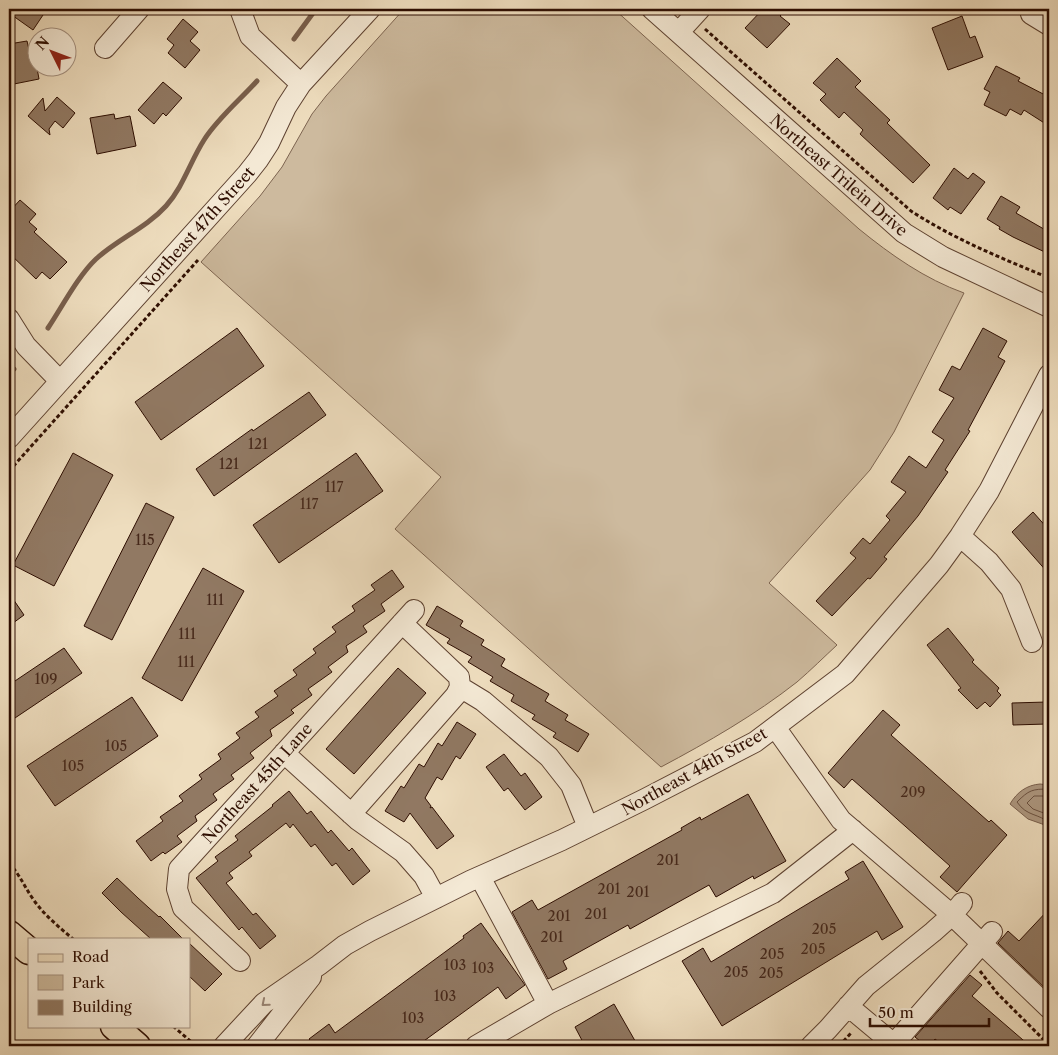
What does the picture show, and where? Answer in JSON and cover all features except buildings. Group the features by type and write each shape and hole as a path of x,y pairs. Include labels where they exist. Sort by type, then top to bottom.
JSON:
{"main road":[{"path":"9,934 28,951"},
{"path":"116,1028 137,1046"}],"street":[{"path":"105,48 139,9"},
{"path":"240,9 250,36 301,84"},
{"name":"Northeast 47th Street","path":"9,438 258,160 286,106 301,84 370,9"},
{"name":"Northeast Trilein Drive","path":"652,9 690,19 904,233 943,257 1049,307"},
{"path":"1031,14 1049,25"},
{"path":"9,319 26,346 60,381"},
{"name":"Northeast 44th Street","path":"224,1046 264,1003 344,946 436,898 645,799 755,742 845,674 939,565 960,536 989,491 1049,375"},
{"path":"960,536 989,562 1011,589 1032,642"},
{"name":"Northeast 45th Lane","path":"240,961 183,908 177,889 179,869 408,617 459,677 460,687"},
{"path":"351,814 456,695 460,687 483,701 549,757 570,785 588,827"},
{"path":"775,727 842,820 957,909 981,944 1049,1008"},
{"path":"284,753 351,814 403,852 424,876 436,898"},
{"path":"476,1046 548,1004 772,893 853,830"},
{"path":"480,877 548,1004"},
{"path":"811,1046 866,986 957,909"},
{"path":"848,1006 894,1046 981,944"},
{"name":"Northeast 44th Street","path":"256,1046 275,1025 319,965"}],"path":[{"path":"690,19 911,211 937,228 961,240 1049,278"},
{"path":"9,471 198,260"},
{"path":"9,863 19,874 33,899 47,916 72,938"},
{"path":"981,944 996,993 1049,1045"},
{"path":"175,1028 196,1046"},
{"path":"839,1046 853,1031"}],"green space":[{"path":"404,9 614,9 859,229 909,266 936,281 964,293 894,432 870,470 769,583 837,645 797,682 765,706 714,738 661,767 395,529 441,477 201,262 260,196 282,167 312,114 326,96"}],"water":[{"path":"1040,784 1049,785 1049,835 1045,825 1028,819 1010,804 1023,790"}],"waterway":[{"path":"294,39 316,9"},
{"path":"48,328 89,266 113,245 150,221 172,199 199,148 210,132 257,81"},
{"path":"9,374 14,369"}]}
